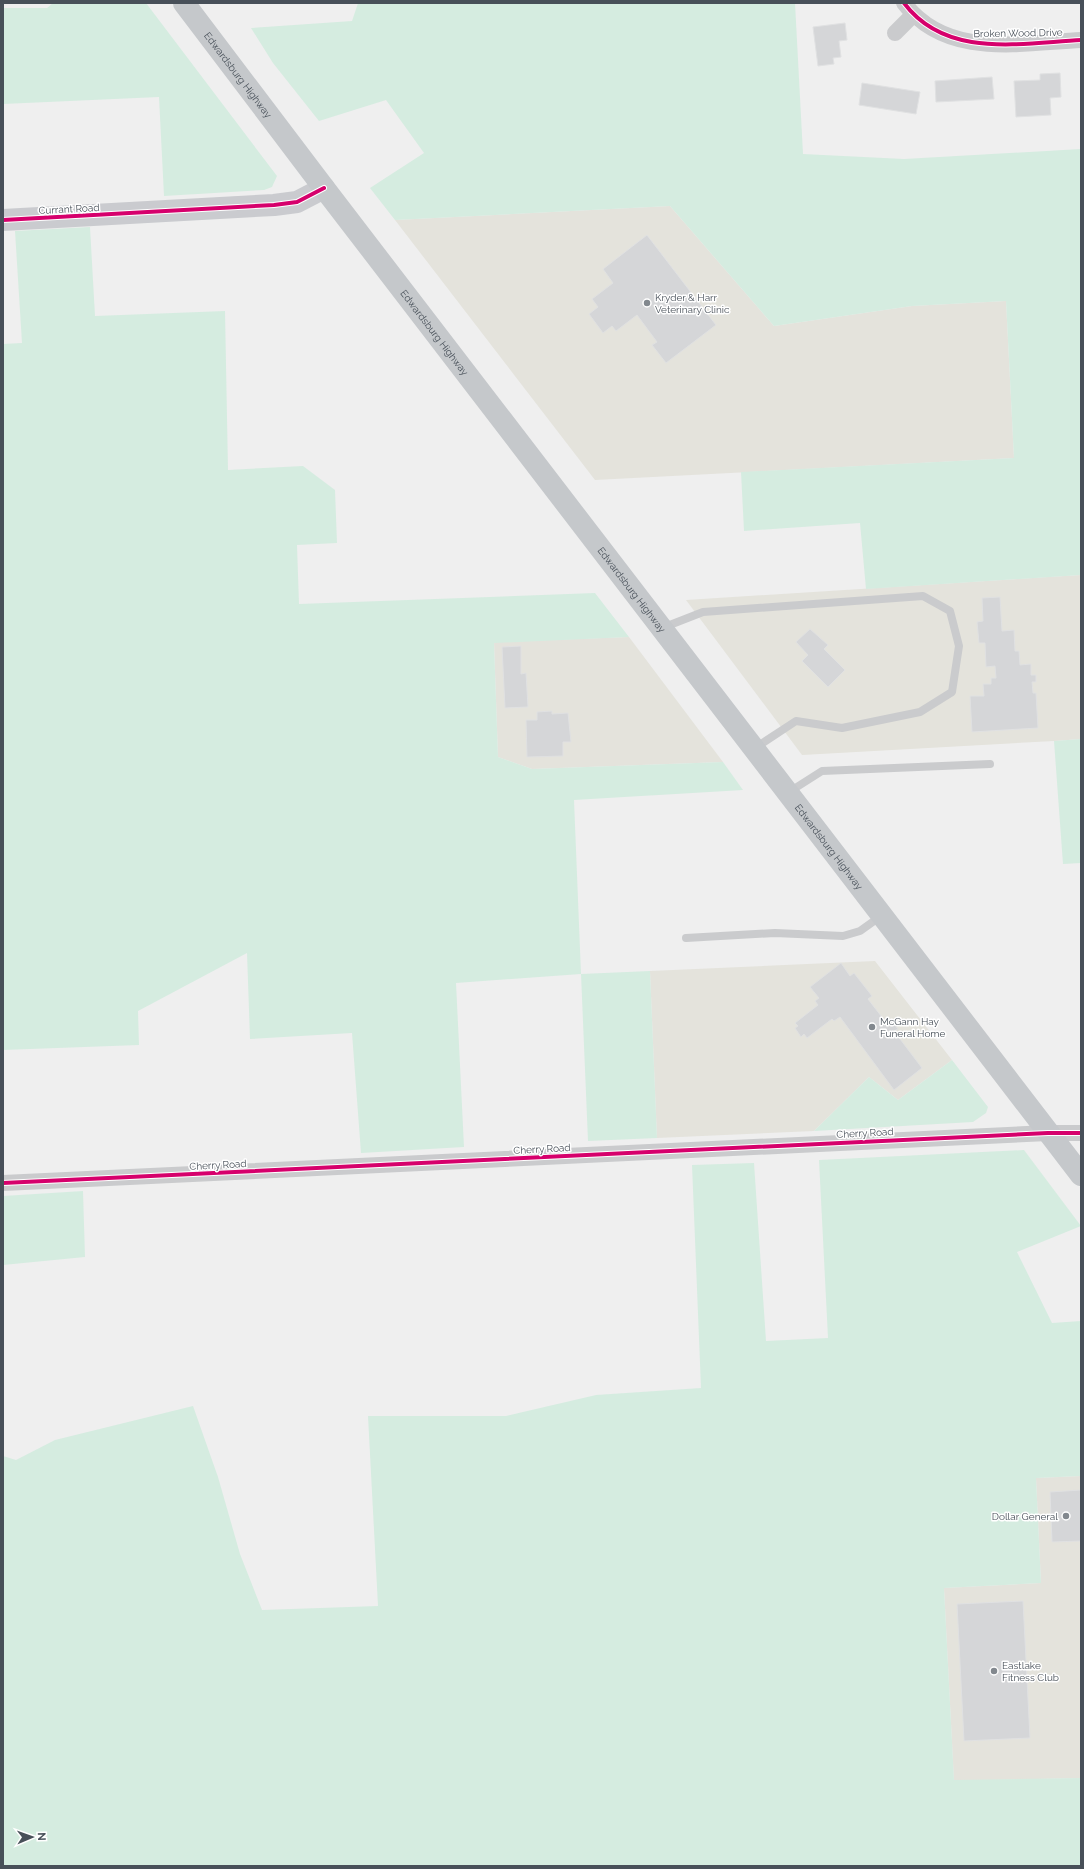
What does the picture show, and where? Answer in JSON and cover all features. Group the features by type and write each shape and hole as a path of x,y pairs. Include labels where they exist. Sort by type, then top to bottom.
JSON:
{"main road":[{"name":"Edwardsburg Highway","path":"184,3 324,188 1081,1175"}],"street":[{"name":"Broken Wood Drive","path":"895,33 909,9 928,27 942,34 964,41 986,44 1081,40"},
{"name":"Currant Road","path":"3,220 274,205 297,202 324,188"},
{"name":"Cherry Road","path":"3,1183 1048,1133 1081,1133"}],"lane":[{"path":"662,628 703,612 923,596 950,611 959,646 952,692 920,712 842,728 796,721 754,749"},
{"path":"788,793 822,771 990,764"},
{"path":"686,938 775,933 843,936 860,931 882,915"}],"shaded area":[{"path":"670,206 774,326 912,306 1006,301 1014,458 595,480 395,220"},
{"path":"1081,575 1081,739 1054,741 802,755 686,600"},
{"path":"629,637 723,762 532,769 498,757 494,642"},
{"path":"875,961 952,1060 898,1100 869,1077 814,1131 657,1138 650,971"},
{"path":"1081,1476 1081,1778 954,1781 944,1588 1041,1583 1036,1478"}],"green space":[{"path":"53,3 146,3 277,176 272,187 264,190 164,196 159,97 3,104 3,8 47,8"},
{"path":"358,3 795,3 803,154 904,159 1081,149 1081,575 866,589 860,523 744,531 741,472 1014,458 1006,301 912,306 774,326 670,206 395,220 370,188 424,153 386,100 319,121 273,63 251,28 352,21"},
{"path":"90,227 95,316 225,311 228,470 303,466 335,490 337,543 297,545 299,604 595,593 629,637 494,643 498,757 532,769 723,762 743,790 574,800 581,974 456,983 464,1147 361,1153 352,1033 250,1039 247,953 138,1011 139,1045 3,1050 3,344 22,343 15,231"},
{"path":"1081,739 1081,863 1063,864 1054,741"},
{"path":"650,971 657,1138 588,1141 581,974"},
{"path":"952,1060 988,1107 986,1113 973,1122 814,1131 869,1077 898,1100"},
{"path":"1024,1150 1081,1226 1017,1252 1052,1323 1081,1321 1081,1476 1036,1478 1041,1583 944,1588 954,1780 1081,1778 1081,1866 3,1866 3,1456 16,1460 55,1440 193,1406 218,1477 240,1554 262,1610 378,1606 368,1416 506,1416 596,1395 701,1388 692,1165 754,1163 766,1341 828,1338 819,1160"},
{"path":"83,1191 85,1257 3,1265 3,1196"}],"building":[{"path":"845,23 847,40 839,41 841,57 833,58 834,64 818,66 813,27"},
{"path":"1060,73 1061,97 1050,98 1051,115 1016,117 1014,81 1040,80 1040,74"},
{"path":"992,77 994,99 936,102 935,81"},
{"path":"862,83 920,92 916,114 859,105"},
{"name":"Kryder & Harr Veterinary Clinic","path":"647,235 716,325 666,363 652,345 657,342 637,315 616,331 612,326 603,333 589,314 598,307 592,299 613,283 603,269"},
{"path":"1000,597 1002,631 1014,630 1015,651 1019,651 1020,665 1031,664 1031,675 1036,675 1036,682 1032,682 1033,693 1036,693 1038,728 972,732 970,696 984,696 983,684 991,684 991,678 996,678 995,666 986,667 985,643 979,643 977,622 983,621 982,598"},
{"path":"810,629 828,645 824,649 845,670 828,687 802,661 808,655 796,642"},
{"path":"521,646 521,674 526,673 528,707 505,708 502,647"},
{"path":"552,711 552,714 568,713 571,742 563,742 563,756 527,757 526,720 537,720 537,712"},
{"name":"McGann Hay Funeral Home","path":"841,963 850,976 854,973 872,996 868,999 885,1021 889,1018 898,1029 894,1031 922,1068 894,1090 840,1017 834,1021 832,1019 807,1038 804,1034 801,1037 795,1028 798,1026 795,1023 818,1005 815,1001 819,998 810,987"},
{"name":"Dollar General","path":"1081,1490 1081,1541 1052,1542 1050,1492"},
{"name":"Eastlake Fitness Club","path":"1023,1601 1030,1738 964,1741 957,1604"}],"cycle path":[{"path":"904,3 921,21 941,33 962,40 985,44 1081,40"},
{"path":"3,220 274,205 297,202 324,188"},
{"path":"3,1183 1048,1133 1081,1133"}],"place":[{"name":"Kryder & Harr Veterinary Clinic","path":"647,303"},
{"name":"McGann Hay Funeral Home","path":"872,1027"},
{"name":"Dollar General","path":"1066,1516"},
{"name":"Eastlake Fitness Club","path":"994,1671"}]}
